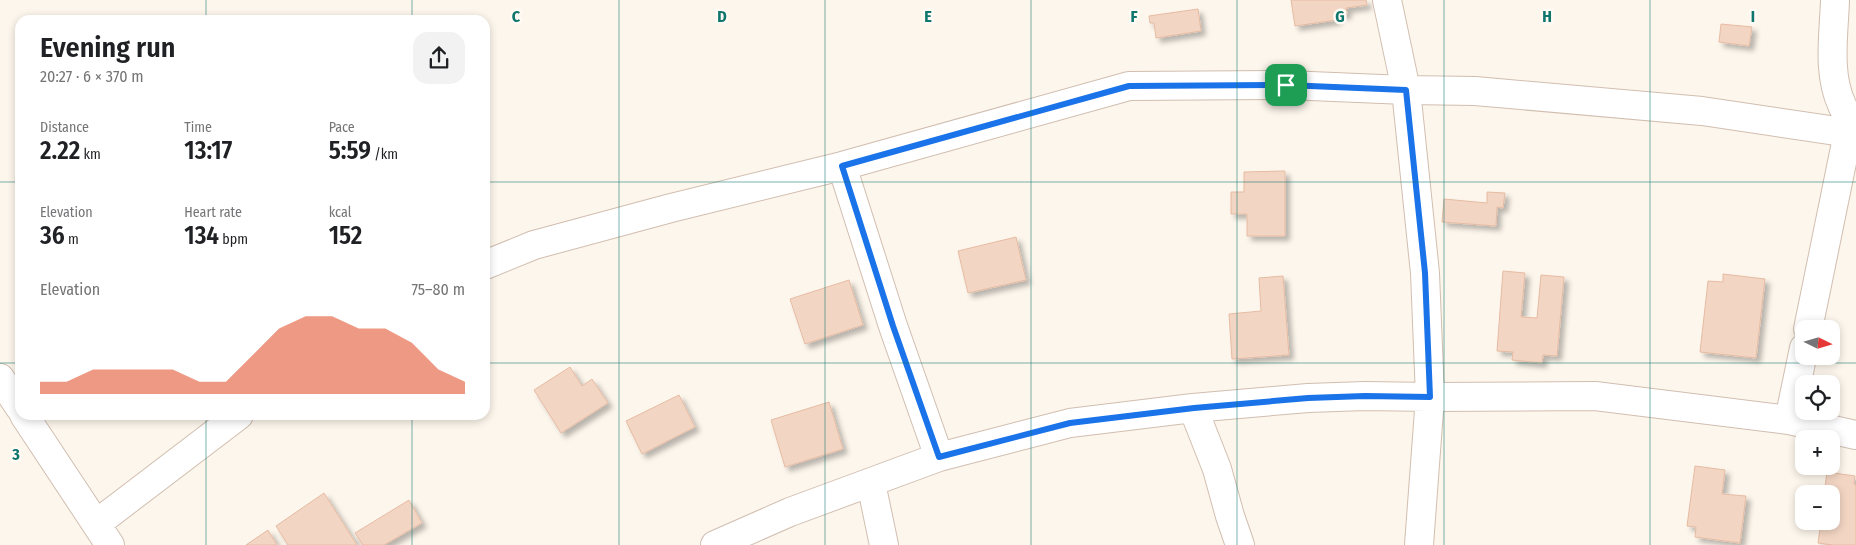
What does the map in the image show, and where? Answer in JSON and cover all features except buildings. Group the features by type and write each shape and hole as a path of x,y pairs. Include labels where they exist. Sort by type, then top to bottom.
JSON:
{"street":[{"path":"1387,0 1406,90 1425,273 1430,397 1419,545"},
{"path":"1810,320 1853,132 1836,88 1833,61 1835,0"},
{"path":"490,263 534,245 671,208 842,166 1129,86 1286,85 1475,91 1702,111 1853,132"},
{"path":"842,166 893,326 939,457"},
{"path":"1789,420 1800,365"},
{"path":"0,378 15,400"},
{"path":"715,545 790,512 939,457 1070,423 1194,408 1308,398 1365,396 1594,396 1789,420 1856,435"},
{"path":"1194,408 1217,469 1240,545"},
{"path":"27,420 103,534 233,420"},
{"path":"871,483 884,545"}],"route":[{"path":"1286,85 1406,90 1425,273 1430,397 1365,396 1308,398 1194,408 1070,423 939,457 893,326 842,166 1129,86 1286,85"}]}
